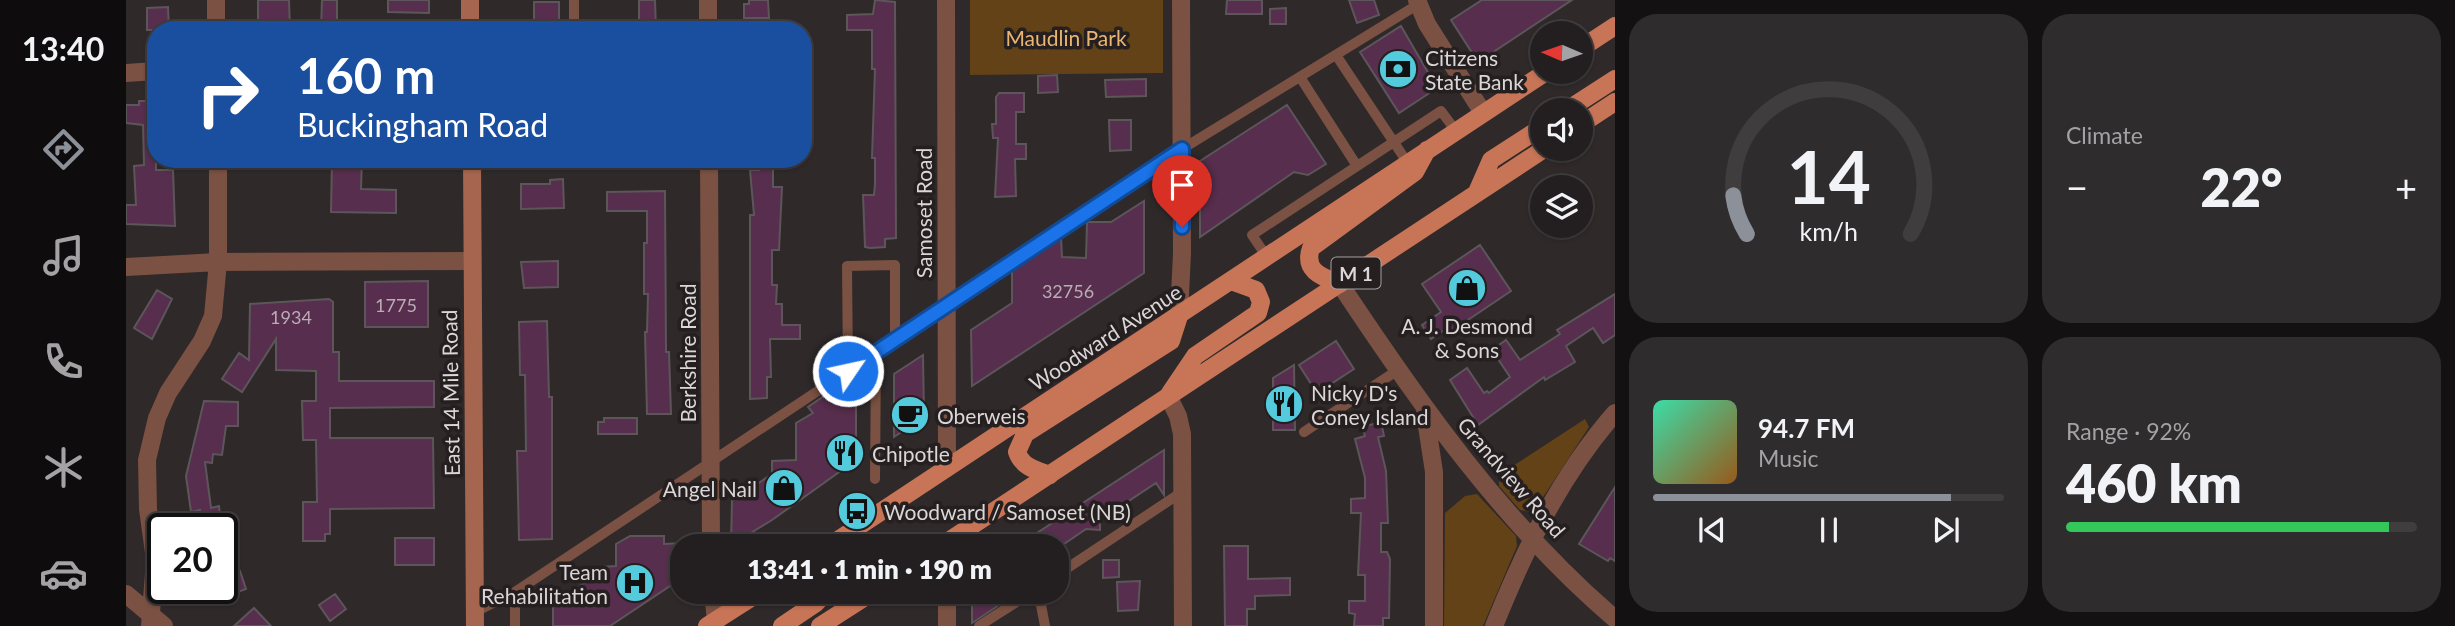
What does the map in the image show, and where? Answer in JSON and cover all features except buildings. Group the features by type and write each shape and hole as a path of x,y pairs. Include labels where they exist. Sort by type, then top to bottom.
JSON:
{"main road":[{"path":"470,0 470,21"},
{"path":"1593,40 1615,26"},
{"path":"1586,98 1615,79"},
{"name":"Woodward Avenue","path":"847,534 1530,82"},
{"path":"1593,116 1615,102"},
{"path":"1477,192 1491,160 1530,135"},
{"path":"1340,284 1316,274 1311,268 1311,248 1415,172 1427,150"},
{"name":"M 1","path":"959,534 1168,396 1200,378 1530,158"},
{"name":"East 14 Mile Road","path":"472,168 475,619"},
{"path":"1168,396 1195,356 1258,313 1261,302 1256,290 1231,281"},
{"path":"1050,475 1029,467 1019,459 1017,452 1025,434 1171,341 1179,316"},
{"path":"712,624 742,604"},
{"path":"782,626 815,604"},
{"path":"820,626 854,604"}],"street":[{"path":"216,0 216,21"},
{"path":"708,0 708,21"},
{"name":"Samoset Road","path":"946,0 947,468"},
{"path":"1179,316 1181,0"},
{"path":"1420,2 1427,24 1483,113"},
{"path":"126,73 147,72"},
{"path":"155,622 155,560 146,484 151,439 168,393 208,329 216,299 218,168"},
{"name":"Berkshire Road","path":"709,168 711,534"},
{"path":"126,267 218,262 472,261"},
{"name":"Grandview Road","path":"1340,284 1425,410 1532,538 1615,619"},
{"path":"1168,396 1178,416 1182,434 1183,626"},
{"path":"1425,410 1434,472 1434,626"},
{"path":"1494,626 1532,538 1574,464 1615,413"},
{"path":"126,594 155,622"},
{"path":"712,624 713,604"},
{"path":"947,604 947,626"}],"lane":[{"path":"574,0 574,21"},
{"path":"475,619 1182,149 1420,2"},
{"path":"1336,55 1407,162"},
{"path":"1300,77 1357,166"},
{"path":"1267,257 1252,235 1441,111 1456,131"},
{"path":"848,371 847,267 895,265 895,340"},
{"path":"875,479 876,353"},
{"path":"1304,432 1398,370"},
{"path":"1069,567 1183,491"},
{"path":"515,592 515,626"},
{"path":"979,626 1032,592 1041,605 1045,626"}],"green space":[{"name":"Maudlin Park","path":"970,0 1163,0 1163,73 970,75"},
{"path":"1585,419 1589,427 1536,508 1531,512 1520,510 1499,486 1499,475"},
{"path":"1477,494 1516,536 1517,546 1483,626 1444,626 1445,513 1465,496"}],"place":[{"name":"Citizens State Bank","path":"1398,69"},
{"name":"A. J. Desmond & Sons","path":"1467,288"},
{"name":"Nicky D's Coney Island","path":"1284,404"},
{"name":"Oberweis","path":"910,415"},
{"name":"Chipotle","path":"845,453"},
{"name":"Angel Nail","path":"784,488"},
{"name":"Woodward / Samoset (NB)","path":"857,511"},
{"name":"Team Rehabilitation","path":"635,583"}],"route":[{"path":"848,371 1182,149 1182,227"}]}
